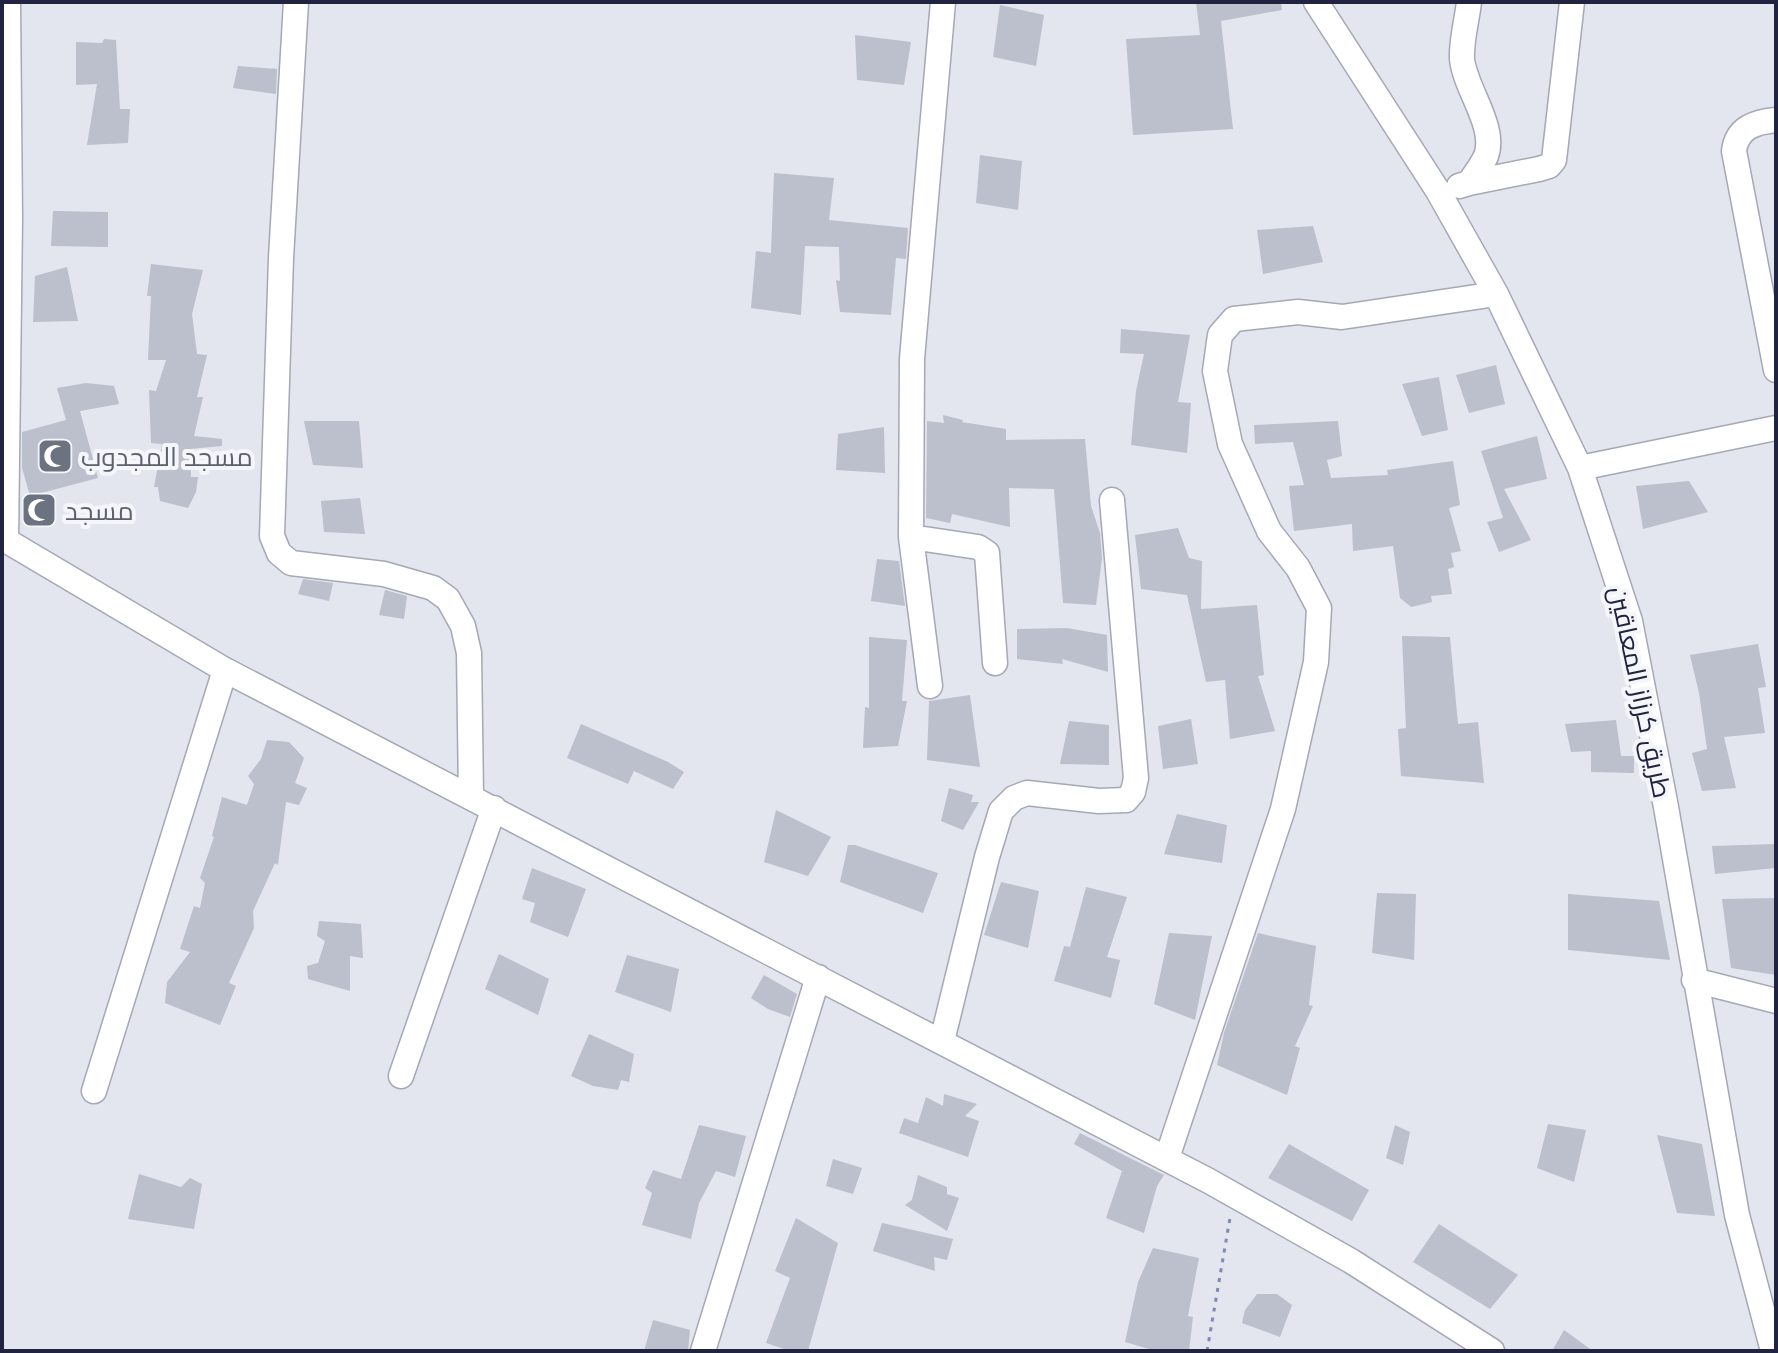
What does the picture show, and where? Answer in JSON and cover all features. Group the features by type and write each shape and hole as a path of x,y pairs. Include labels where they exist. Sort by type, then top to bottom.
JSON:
{"street":[{"path":"8,2 10,219 4,539 225,670 1167,1158 1351,1261 1470,1334 1492,1351"},
{"path":"296,2 281,258 272,536 279,553 291,563 384,574 433,588 448,599 463,626 469,653 471,796"},
{"path":"930,686 911,537 912,359 943,2"},
{"name":"طريق كرزاز المعاقين","path":"1316,2 1438,191 1496,294 1580,468 1630,621 1666,807 1737,1215 1773,1351"},
{"path":"1469,2 1462,57 1467,83 1489,140 1486,154 1469,183"},
{"path":"1438,191 1539,169 1554,160 1572,2"},
{"path":"1776,120 1747,127 1735,143 1734,151 1776,370"},
{"path":"1167,1158 1283,809 1316,662 1319,608 1298,568 1269,531 1230,444 1215,371 1220,335 1234,319 1298,312 1342,317 1496,294"},
{"path":"1580,468 1776,428"},
{"path":"942,1041 1001,811 1014,798 1027,793 1099,801 1126,800 1133,792 1136,778 1131,695 1112,500"},
{"path":"911,537 978,547 987,553 995,663"},
{"path":"94,1091 225,670"},
{"path":"401,1076 494,808"},
{"path":"703,1351 818,977"},
{"path":"1694,980 1776,1001"}],"path":[{"path":"1207,1351 1234,1195"}],"building":[{"path":"1196,2 1281,2 1282,10 1221,21 1233,129 1133,135 1126,39 1200,35"},
{"path":"1000,5 1044,15 1036,66 993,57"},
{"path":"855,35 911,42 904,85 857,80"},
{"path":"104,39 116,40 120,109 130,109 128,143 87,145 97,84 76,85 76,42 102,43"},
{"path":"238,66 277,69 276,94 233,88"},
{"path":"980,155 1022,161 1018,210 976,203"},
{"path":"774,173 834,178 829,220 908,228 906,259 896,258 891,315 840,312 836,280 840,281 839,247 805,246 801,315 751,308 756,251 771,253"},
{"path":"53,211 108,212 108,247 51,246"},
{"path":"1313,226 1323,262 1263,274 1257,230"},
{"path":"151,264 203,270 192,314 197,354 207,355 197,397 203,397 194,436 222,439 222,446 190,449 191,477 198,477 196,492 188,508 160,501 158,487 154,487 162,444 151,443 149,390 156,391 166,360 148,360 151,296 147,296"},
{"path":"67,267 78,321 33,322 35,276"},
{"path":"1121,329 1190,335 1178,402 1191,403 1187,453 1131,445 1136,391 1144,354 1120,353"},
{"path":"1496,365 1505,404 1469,413 1456,375"},
{"path":"1439,377 1448,430 1422,436 1402,384"},
{"name":"مسجد المجدوب","path":"86,383 114,386 119,404 80,411 98,478 30,496 22,468 22,432 66,420 57,388"},
{"path":"943,415 962,422 1006,429 1006,440 1085,439 1091,506 1100,533 1102,558 1096,605 1063,603 1054,489 1009,488 1010,527 952,514 950,523 926,518 927,421 944,423"},
{"path":"304,421 359,421 363,468 313,465"},
{"path":"1338,421 1342,456 1327,460 1331,478 1388,475 1387,470 1453,461 1460,505 1449,508 1461,551 1451,553 1454,567 1448,569 1452,594 1431,596 1432,602 1411,607 1400,598 1393,546 1353,551 1352,524 1294,531 1289,486 1304,485 1293,442 1255,444 1254,425"},
{"path":"884,427 885,473 836,470 838,434"},
{"path":"1537,436 1547,479 1504,489 1531,540 1499,552 1487,522 1503,518 1481,451"},
{"path":"1689,481 1708,512 1643,529 1636,486"},
{"path":"360,498 365,534 324,532 321,501"},
{"path":"1178,528 1189,558 1202,561 1201,609 1257,605 1264,675 1258,676 1275,731 1230,739 1225,680 1206,682 1187,595 1141,589 1135,535"},
{"path":"877,559 899,561 905,606 871,601"},
{"path":"303,579 333,583 329,601 298,594"},
{"path":"385,590 407,596 404,619 379,615"},
{"path":"1067,628 1107,635 1108,672 1062,659 1063,664 1017,659 1017,629"},
{"path":"1402,636 1450,637 1458,724 1478,722 1484,783 1401,776 1398,729 1406,728"},
{"path":"869,637 907,640 902,701 907,701 898,746 863,748 865,707 869,708"},
{"path":"1758,644 1766,687 1758,688 1765,733 1724,737 1736,788 1702,791 1692,753 1707,749 1690,655"},
{"path":"970,695 980,767 927,760 929,701"},
{"path":"1191,719 1198,764 1163,769 1158,726"},
{"path":"1616,720 1621,756 1634,756 1634,773 1591,772 1591,751 1571,752 1565,724"},
{"path":"1069,721 1109,725 1109,765 1060,764"},
{"path":"581,724 684,772 673,789 634,771 628,784 567,758"},
{"path":"267,740 289,742 304,758 295,783 307,788 299,805 286,802 278,865 275,863 253,911 254,928 229,983 236,986 220,1025 165,1003 167,982 190,952 180,949 194,906 200,908 205,883 200,878 214,837 222,797 247,805 254,784 248,776 261,759"},
{"path":"949,788 973,795 971,802 979,802 963,830 941,821"},
{"path":"776,810 831,837 808,876 764,862"},
{"path":"1177,814 1227,825 1222,863 1164,854"},
{"path":"1776,844 1776,868 1715,874 1712,846"},
{"path":"848,845 938,873 923,913 840,882"},
{"path":"532,868 586,889 568,937 530,922 535,903 522,899"},
{"path":"1001,882 1039,891 1028,948 984,935"},
{"path":"1086,887 1127,897 1107,957 1120,960 1111,998 1054,981 1064,946 1070,947"},
{"path":"1377,893 1416,894 1414,960 1372,953"},
{"path":"1568,894 1659,901 1670,960 1568,950"},
{"path":"1776,898 1776,975 1731,968 1722,899"},
{"path":"319,921 361,924 363,958 350,956 350,991 308,979 307,966 318,963 325,941 317,936"},
{"path":"1169,933 1212,936 1195,1020 1154,1004"},
{"path":"1258,933 1316,946 1309,1005 1313,1006 1295,1046 1300,1048 1287,1095 1217,1065 1224,1033"},
{"path":"499,954 549,979 538,1015 485,989"},
{"path":"627,955 679,969 671,1012 615,992"},
{"path":"764,975 797,994 790,1017 768,1009 751,998"},
{"path":"589,1034 634,1054 629,1082 621,1080 618,1090 593,1086 571,1076"},
{"path":"944,1094 977,1104 965,1116 979,1121 968,1157 899,1133 904,1118 918,1123 926,1097 943,1106"},
{"path":"1548,1124 1586,1130 1574,1182 1537,1168"},
{"path":"699,1125 746,1136 735,1177 716,1171 699,1203 691,1239 642,1225 652,1193 645,1188 653,1170 681,1179"},
{"path":"1395,1125 1410,1132 1403,1165 1386,1158"},
{"path":"1080,1133 1164,1175 1157,1186 1144,1233 1106,1218 1122,1171 1074,1144"},
{"path":"1657,1135 1702,1144 1715,1216 1677,1213"},
{"path":"1289,1144 1369,1190 1352,1221 1268,1178"},
{"path":"833,1159 862,1168 853,1194 826,1186"},
{"path":"139,1174 181,1187 190,1178 202,1184 194,1229 128,1219"},
{"path":"918,1175 947,1187 947,1194 959,1198 947,1231 905,1205 912,1200"},
{"path":"796,1218 838,1243 808,1351 790,1351 766,1343 790,1278 775,1271"},
{"path":"882,1223 953,1239 947,1260 934,1257 935,1271 873,1251"},
{"path":"1439,1224 1518,1275 1490,1309 1413,1262"},
{"path":"1153,1248 1199,1258 1188,1316 1193,1317 1189,1351 1156,1351 1125,1342 1138,1282"},
{"path":"1257,1294 1277,1294 1292,1305 1280,1337 1242,1323 1245,1310"},
{"path":"653,1320 690,1330 688,1351 644,1351"},
{"path":"1564,1330 1593,1351 1552,1351"}],"place":[{"name":"مسجد المجدوب","path":"55,456"},
{"name":"مسجد","path":"39,510"}]}
